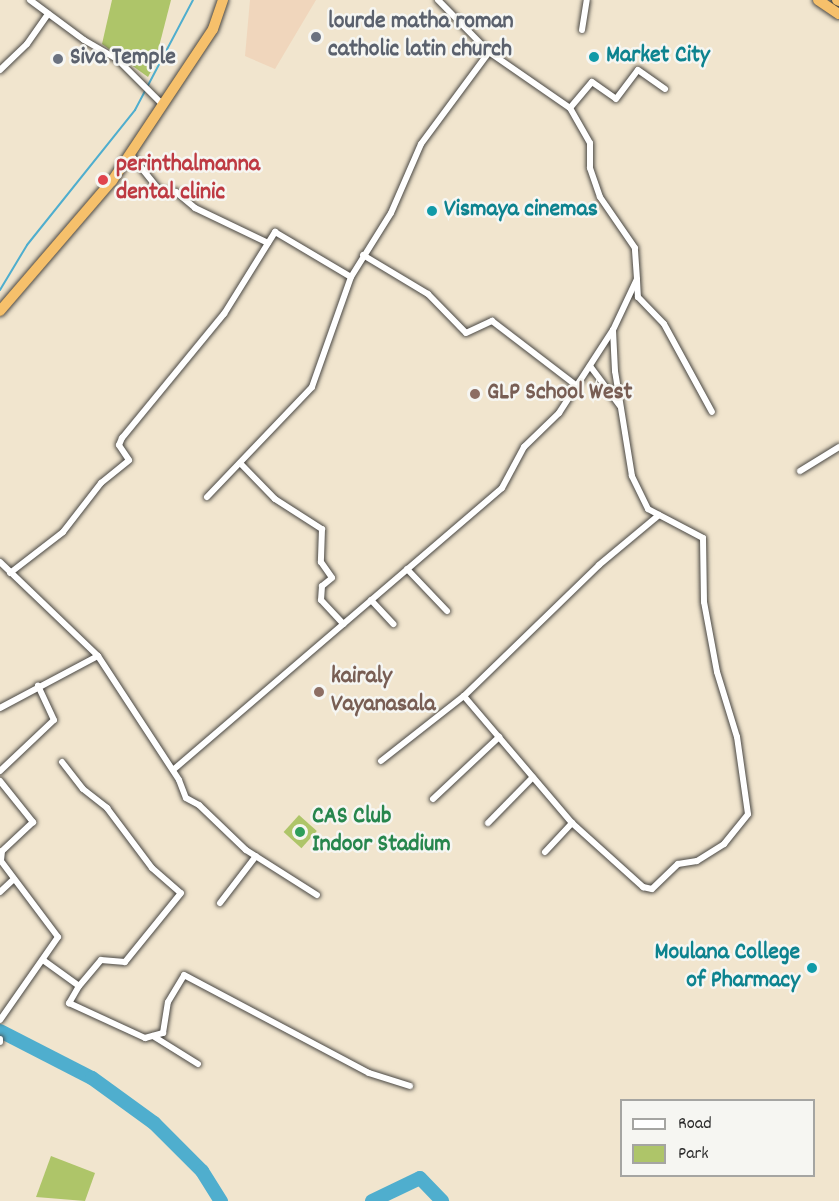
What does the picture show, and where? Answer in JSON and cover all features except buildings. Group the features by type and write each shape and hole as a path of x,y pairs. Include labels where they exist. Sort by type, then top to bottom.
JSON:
{"highway":[{"path":"0,311 131,155 165,107 213,29 223,0"},
{"path":"818,0 839,14"}],"street":[{"path":"30,0 117,59 165,107"},
{"path":"438,0 489,52 570,108 590,143 590,168 600,197 636,248 638,297 664,324 712,412"},
{"path":"582,30 587,0"},
{"path":"0,70 27,44 48,14"},
{"path":"207,497 312,387 351,277 391,213 421,144 489,52"},
{"path":"570,108 592,82 616,99 638,69 666,89"},
{"path":"131,155 159,191 176,192 195,208 268,243"},
{"path":"10,573 63,532 101,483 129,460 119,445 122,438 224,314 275,232 351,277"},
{"path":"363,255 428,294 466,333 492,321 577,386"},
{"path":"173,770 502,488 524,447 559,413 614,330 637,279"},
{"path":"464,696 572,823 643,887 652,889 678,864 697,861 724,844 748,814 737,737 717,672 704,602 703,538 648,509 632,476 614,330"},
{"path":"590,366 622,409"},
{"path":"800,471 839,447"},
{"path":"240,463 275,499 322,530 321,562 332,578 322,586 321,600 343,624"},
{"path":"381,761 464,696 599,566 659,515"},
{"path":"0,562 98,656 173,770 186,798 256,856 317,895"},
{"path":"408,569 447,611"},
{"path":"371,600 393,624"},
{"path":"0,708 98,656"},
{"path":"0,771 54,720 39,686"},
{"path":"433,799 499,737"},
{"path":"62,762 83,789 107,808 152,868 181,893 125,962 101,960 79,986 69,1003 145,1038 163,1033 168,1002 184,975 369,1073 410,1086"},
{"path":"488,823 533,777"},
{"path":"0,781 33,822 2,851 1,861 58,937 0,1020"},
{"path":"545,852 572,823"},
{"path":"220,903 256,856"},
{"path":"0,892 14,879"},
{"path":"43,960 79,986"},
{"path":"153,1036 198,1064"}],"shaded area":[{"path":"250,0 316,0 275,69 245,56"}],"green space":[{"path":"112,0 171,0 154,66 148,77 102,44"},
{"name":"CAS Club Indoor Stadium","path":"299,815 317,831 301,848 284,832"},
{"path":"51,1156 95,1173 85,1201 36,1197"}],"waterway":[{"path":"0,290 27,245 135,110 193,0"},
{"path":"0,1031 92,1078 154,1123 202,1171 221,1201"},
{"path":"372,1201 420,1178 442,1201"}],"place":[{"name":"lourde matha roman catholic latin church","path":"316,37"},
{"name":"Market City","path":"594,57"},
{"name":"Siva Temple","path":"58,59"},
{"name":"perinthalmanna dental clinic","path":"103,180"},
{"name":"Vismaya cinemas","path":"432,211"},
{"name":"GLP School West","path":"475,394"},
{"name":"kairaly Vayanasala","path":"319,692"},
{"name":"CAS Club Indoor Stadium","path":"300,832"},
{"name":"Moulana College of Pharmacy","path":"812,968"}]}
